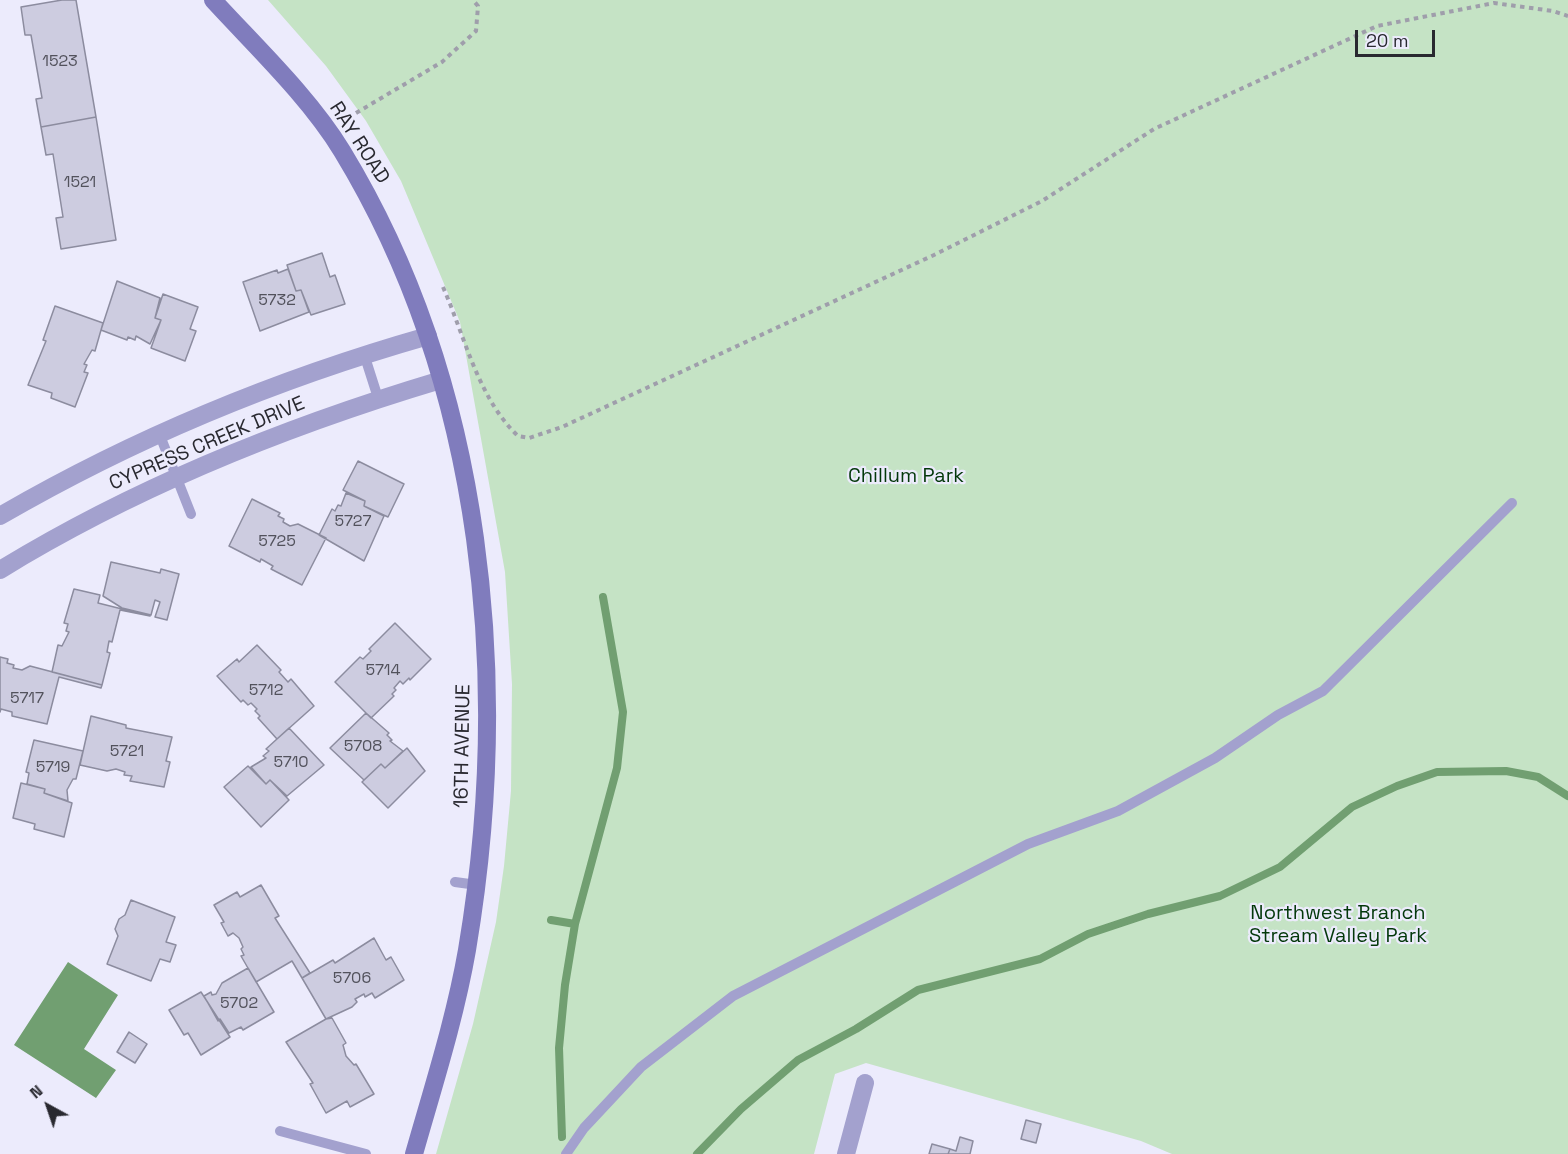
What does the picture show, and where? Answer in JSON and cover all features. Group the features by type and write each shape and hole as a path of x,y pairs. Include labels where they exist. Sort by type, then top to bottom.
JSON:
{"street":[{"name":"RAY ROAD","path":"213,0 318,117 341,150 377,216 428,336"},
{"name":"CYPRESS CREEK DRIVE","path":"0,516 76,472 159,433 250,395 364,354 428,336"},
{"name":"16TH AVENUE","path":"414,1154 457,1003 477,885 488,757 488,658 479,577 465,483 441,380 428,336"},
{"name":"CYPRESS CREEK DRIVE","path":"0,570 96,515 175,477 252,445 441,380"},
{"path":"846,1154 865,1083"}],"lane":[{"path":"364,354 378,401"},
{"path":"159,433 191,514"},
{"path":"566,1154 584,1128 641,1068 733,996 1028,844 1118,811 1215,758 1278,715 1323,691 1512,503"},
{"path":"455,882 477,885"},
{"path":"280,1131 366,1154"}],"path":[{"path":"356,113 442,62 476,31 478,6 473,0"},
{"path":"444,287 480,379 497,412 518,436 529,438 562,427 934,255 1042,201 1154,129 1377,26 1494,3 1553,11 1568,16"}],"green space":[{"path":"268,0 1568,0 1568,1154 1172,1154 1141,1141 866,1063 835,1074 814,1154 436,1154 473,1024 496,922 504,866 511,791 512,684 505,572 460,322 401,181 366,121 326,66"}],"shaded area":[{"path":"68,962 118,995 84,1049 116,1070 96,1098 14,1045"}],"building":[{"path":"76,0 96,117 41,127 36,99 42,98 31,35 25,35 21,7"},
{"path":"96,117 116,240 61,249 56,218 63,217 53,154 46,155 41,127"},
{"path":"322,253 330,277 335,275 345,304 311,315 301,290 296,291 287,265"},
{"path":"288,269 296,291 301,290 309,312 260,331 243,282 277,270 278,273"},
{"path":"117,281 160,298 155,318 161,320 150,344 136,336 135,340 128,337 127,340 101,330"},
{"path":"163,294 198,307 190,329 196,331 185,361 151,348 161,320 155,318"},
{"path":"55,306 103,323 95,351 92,350 84,364 87,365 84,372 88,373 75,407 51,398 52,393 28,385 46,341 43,340"},
{"path":"358,461 404,484 388,517 364,506 365,501 343,490"},
{"path":"346,493 365,501 364,506 384,516 364,561 319,535 332,509 335,511 338,505 341,506"},
{"path":"252,499 280,513 278,516 290,526 298,524 326,538 302,585 271,569 273,566 261,559 260,562 229,546"},
{"path":"111,562 160,573 161,569 179,574 167,620 155,617 160,602 155,600 151,615 122,608 103,596"},
{"path":"74,589 100,595 98,603 150,616 120,610 112,642 109,641 107,652 110,653 102,685 52,672 58,645 62,646 69,632 66,631 68,624 64,623"},
{"path":"395,623 431,659 410,680 409,678 403,684 400,681 394,688 396,690 392,694 394,696 371,718 335,682 360,657 363,659 371,651 369,649"},
{"path":"257,645 281,670 279,672 288,682 291,679 314,706 277,739 258,718 260,716 255,711 257,709 251,703 248,705 243,700 241,702 217,676 237,659 239,662"},
{"path":"0,657 8,659 7,663 14,665 13,668 22,670 30,666 102,685 101,688 59,677 47,724 12,716 12,712 1,709 0,712"},
{"path":"366,713 389,733 387,735 392,740 390,741 403,751 385,768 381,764 364,780 330,748"},
{"path":"91,716 126,725 126,728 172,737 166,761 170,762 164,787 130,781 132,776 124,775 125,772 116,769 107,771 80,765"},
{"path":"289,728 324,765 287,796 270,780 266,784 251,767 266,758 263,756 269,751 266,749"},
{"path":"34,740 83,751 76,779 73,779 67,790 68,801 44,793 45,789 27,784 29,773 26,772"},
{"path":"407,748 425,771 388,808 362,782 381,764 385,768"},
{"path":"248,766 266,784 270,780 289,800 261,827 224,787"},
{"path":"21,783 45,789 44,793 72,803 64,837 34,829 35,824 13,818"},
{"path":"261,885 279,916 275,918 310,973 302,978 292,961 256,982 241,956 244,955 239,938 233,933 228,936 221,923 224,922 214,905 237,892 240,897"},
{"path":"131,900 175,917 166,942 176,945 170,962 160,959 151,981 107,964 118,936 115,929 119,919 125,915"},
{"path":"374,938 386,960 391,957 404,980 375,998 372,993 365,997 364,994 355,999 357,1002 352,1007 326,1019 302,978 333,960 335,963"},
{"path":"248,968 274,1012 243,1030 241,1027 229,1033 220,1019 218,1021 204,996 211,992 212,995 216,994 222,983"},
{"path":"201,992 230,1037 201,1055 188,1033 184,1035 169,1010"},
{"path":"332,1018 346,1043 343,1045 346,1056 354,1065 356,1064 374,1094 350,1107 347,1101 326,1113 310,1084 313,1083 286,1042 326,1019"},
{"path":"129,1032 147,1044 135,1063 117,1052"},
{"path":"1026,1120 1041,1124 1036,1143 1021,1139"},
{"path":"960,1137 973,1141 970,1154 948,1154 950,1149 956,1151"},
{"path":"932,1144 950,1149 948,1154 929,1154"}],"waterway":[{"path":"562,1137 559,1048 565,985 575,924 617,768 623,712 603,597"},
{"path":"697,1154 741,1109 798,1060 856,1029 918,990 1040,959 1088,934 1148,914 1220,896 1280,867 1352,807 1397,786 1437,772 1506,771 1538,777 1568,796"},
{"path":"551,920 575,924"}],"park label":[{"name":"Chillum Park","path":"906,477"},
{"name":"Northwest Branch Stream Valley Park","path":"1338,926"}]}
